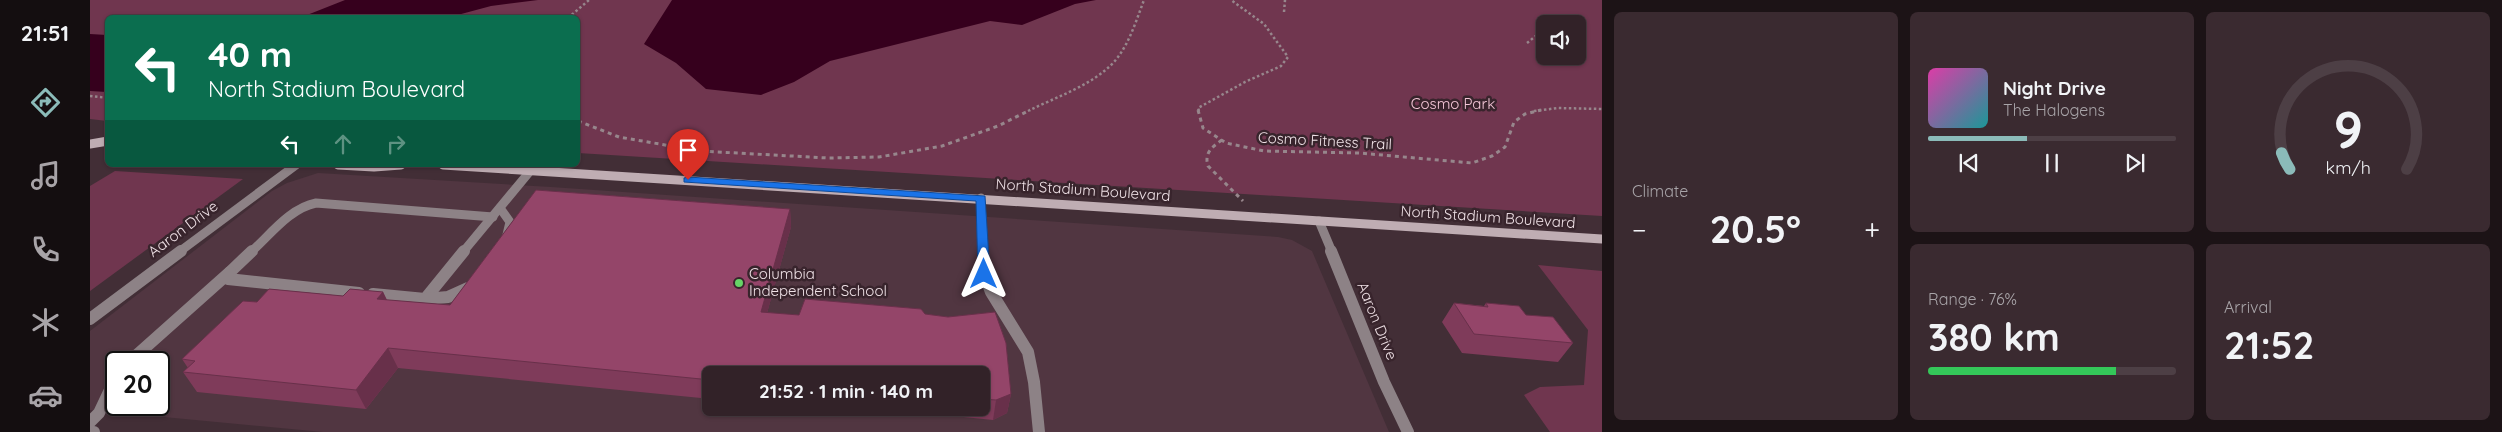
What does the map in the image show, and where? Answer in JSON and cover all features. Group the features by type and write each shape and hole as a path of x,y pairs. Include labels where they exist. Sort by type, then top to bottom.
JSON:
{"main road":[{"path":"90,139 105,141"},
{"path":"90,144 105,142"},
{"name":"North Stadium Boulevard","path":"479,167 1602,239"}],"street":[{"name":"Aaron Drive","path":"90,320 293,167"},
{"path":"425,299 532,170"},
{"path":"982,198 984,274 991,292 1015,328 1028,352 1034,382 1039,432"},
{"path":"141,351 295,211 305,205 316,203 493,217"},
{"path":"497,252 507,237 510,222 500,208"},
{"name":"Aaron Drive","path":"1319,221 1384,382 1408,432"},
{"path":"230,272 228,279 234,282 425,299 442,299 461,294 477,281"},
{"path":"90,422 99,413 105,400"}],"path":[{"path":"572,15 589,0"},
{"path":"580,122 619,137 700,151 828,158 879,157 912,153 942,146 998,126 1091,80 1114,62 1128,41 1144,0"},
{"name":"Cosmo Fitness Trail","path":"1231,0 1259,18 1278,39 1288,57 1281,66 1246,82 1198,108 1203,128 1222,140 1264,151 1368,154 1472,164 1492,156 1505,147 1508,133 1517,119 1539,110 1602,109"},
{"path":"1284,12 1285,0"},
{"path":"1527,43 1536,37"},
{"path":"90,96 105,98"},
{"path":"1222,140 1210,149 1206,159 1208,166 1244,202 1250,216"}],"shaded area":[{"path":"345,0 538,0 491,6 457,15 307,15"},
{"path":"672,0 1096,0 1075,4 1022,25 990,21 830,61 794,82 761,95 706,89 676,63 644,44"},
{"path":"90,34 105,35 105,92 90,91"},
{"name":"Columbia Independent School","path":"318,173 551,187 1278,237 1292,240 1312,251 1389,432 323,432 154,416 170,416 170,351 105,351 105,411 90,410 90,331 272,191 287,183"}],"green space":[{"name":"Cosmo Park","path":"90,0 1602,0 1602,216 580,153 580,15 105,15 105,121 90,119"},
{"path":"115,171 243,179 90,291 90,186"},
{"path":"1538,265 1602,271 1602,432 1550,432 1524,395 1540,387 1584,385 1588,330"}],"building":[{"path":"536,190 790,209 761,312 799,315 805,299 921,309 925,314 948,317 995,312 1006,343 1011,394 996,400 990,400 990,366 702,366 702,379 388,348 356,390 183,372 195,361 182,359 243,301 257,302 269,289 343,296 350,289 383,292 377,299 450,305"},
{"path":"1454,303 1488,307 1486,303 1519,306 1526,315 1553,317 1573,343 1474,334"}],"place":[{"name":"Columbia Independent School","path":"739,283"}],"route":[{"path":"688,180 982,198 984,274"}]}
